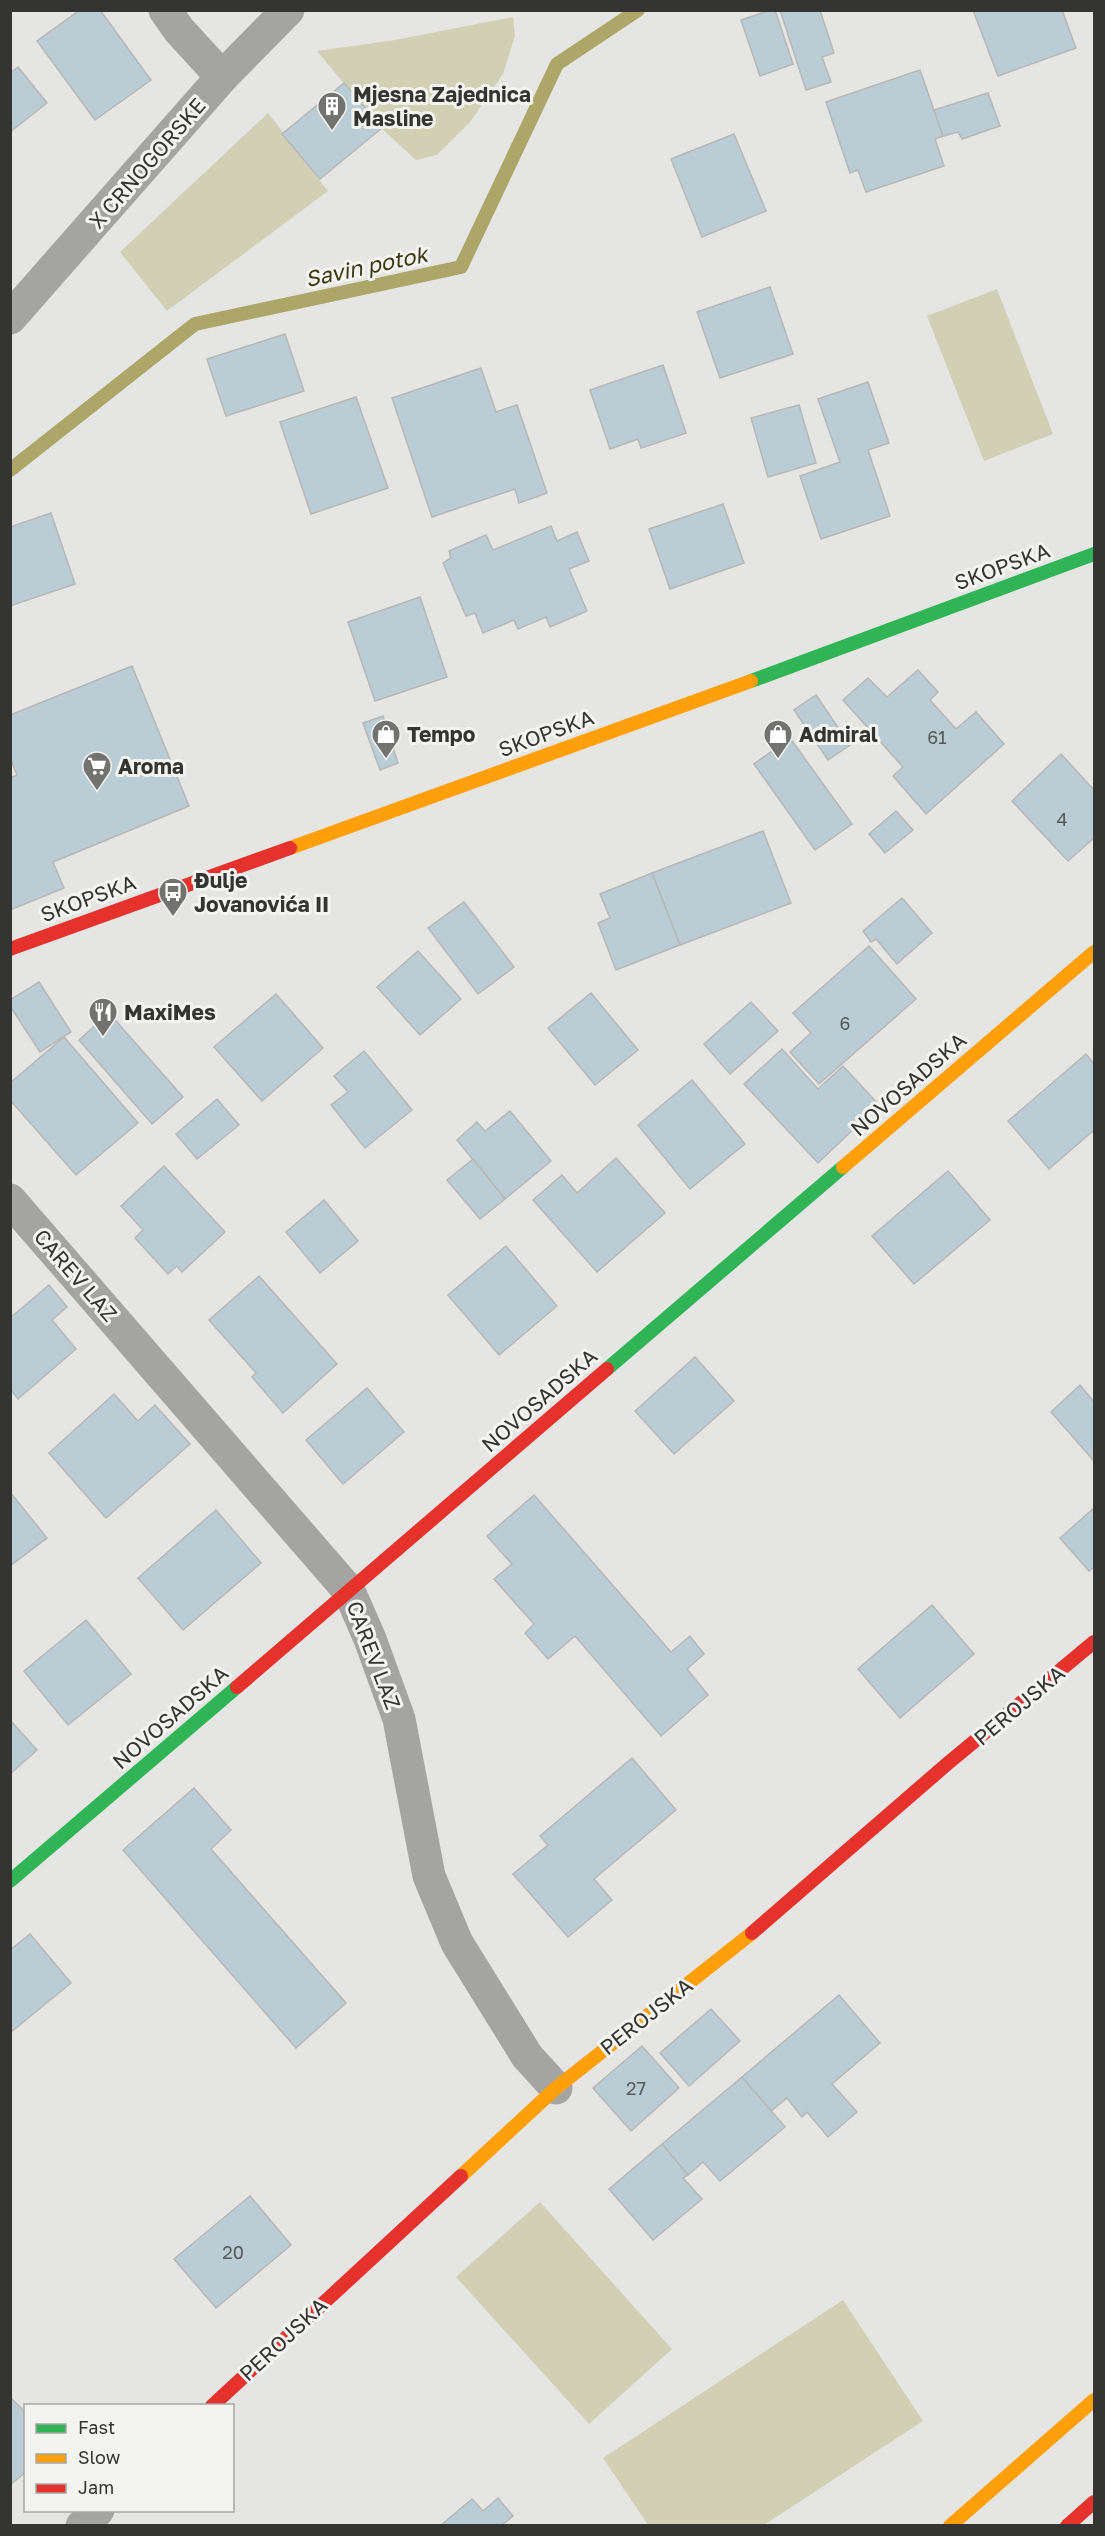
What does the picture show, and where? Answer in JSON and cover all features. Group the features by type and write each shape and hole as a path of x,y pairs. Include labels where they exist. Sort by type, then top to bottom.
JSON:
{"street":[{"path":"165,10 179,30 222,77"},
{"name":"X CRNOGORSKE","path":"10,318 222,77 288,10"},
{"name":"SKOPSKA","path":"10,949 681,707 1095,554"},
{"name":"NOVOSADSKA","path":"10,1881 1095,952"},
{"name":"CAREV LAZ","path":"10,1200 349,1591 370,1639 399,1719 429,1876 457,1943 527,2056 556,2088"},
{"name":"PEROJSKA","path":"214,2404 556,2088 762,1925 947,1764 1095,1642"},
{"path":"950,2526 1095,2400"},
{"path":"1068,2526 1095,2502"},
{"path":"81,2526 97,2512"}],"shaded area":[{"path":"513,17 515,36 503,74 470,122 437,155 416,160 381,128 317,51 395,40"},
{"path":"268,113 328,191 167,311 120,252"},
{"path":"997,289 1053,434 984,461 927,316"},
{"path":"540,2202 672,2349 589,2424 456,2277"},
{"path":"843,2300 923,2421 764,2525 648,2525 603,2458"}],"building":[{"path":"80,10 100,10 151,80 95,120 37,41"},
{"path":"775,10 793,64 760,76 741,20"},
{"path":"780,10 820,10 834,53 822,57 831,82 806,90"},
{"path":"973,10 1062,10 1076,48 998,76"},
{"path":"18,67 47,103 10,132 10,73"},
{"path":"920,70 943,136 935,139 944,166 866,192 858,170 850,173 826,102"},
{"name":"Mjesna Zajednica Masline","path":"344,83 382,128 320,179 282,134"},
{"path":"988,93 1000,126 962,139 958,132 943,136 934,110"},
{"path":"734,134 766,211 702,237 671,159"},
{"path":"770,287 793,354 720,378 697,312"},
{"path":"285,334 304,391 226,416 207,359"},
{"path":"663,365 686,433 641,448 638,439 610,449 590,390"},
{"path":"481,368 496,412 517,405 547,493 519,503 515,489 432,517 392,398"},
{"path":"868,382 889,443 868,450 890,516 821,539 800,476 840,462 818,399"},
{"path":"356,397 388,488 311,514 280,422"},
{"path":"799,405 816,463 768,477 751,418"},
{"path":"723,504 744,563 670,589 649,529"},
{"path":"51,513 75,584 10,606 10,527"},
{"path":"551,526 557,541 577,532 589,561 569,569 587,611 550,627 546,617 518,629 514,620 483,633 475,613 466,616 443,563 451,558 449,551 486,535 493,550"},
{"path":"420,597 447,677 375,701 348,622"},
{"name":"Aroma","path":"132,666 189,806 53,862 64,888 10,910 10,778 17,775 10,758 10,715"},
{"path":"918,670 938,692 930,700 956,729 976,712 1004,744 926,814 893,776 903,767 843,700 868,678 887,697"},
{"path":"816,695 850,745 828,760 794,710"},
{"path":"383,716 398,763 380,770 363,723"},
{"path":"790,738 852,824 815,850 754,764"},
{"path":"1061,754 1094,790 1094,838 1068,861 1012,801"},
{"path":"896,811 913,830 885,853 869,834"},
{"path":"763,831 791,903 680,945 652,873"},
{"path":"652,873 680,945 616,970 598,923 610,918 600,894"},
{"path":"902,898 932,933 897,964 876,939 871,942 863,931"},
{"path":"464,902 514,967 478,994 428,928"},
{"path":"869,946 916,999 819,1084 790,1052 811,1033 793,1013"},
{"path":"418,951 461,999 420,1035 377,987"},
{"path":"39,982 71,1032 40,1052 10,1006 10,1000"},
{"path":"591,993 638,1050 595,1085 548,1028"},
{"path":"276,994 323,1048 262,1101 214,1047"},
{"path":"751,1002 778,1031 730,1074 704,1044"},
{"path":"109,1013 183,1097 152,1124 79,1040"},
{"path":"64,1037 138,1123 76,1175 10,1100 10,1083"},
{"path":"782,1049 818,1089 843,1066 879,1105 818,1163 744,1084"},
{"path":"364,1051 412,1110 365,1148 331,1105 348,1092 334,1076"},
{"path":"1086,1054 1094,1064 1094,1130 1049,1169 1008,1121"},
{"path":"692,1080 745,1144 690,1189 638,1125"},
{"path":"217,1099 239,1125 197,1159 176,1134"},
{"path":"510,1111 551,1161 505,1199 457,1140 477,1122 485,1131"},
{"path":"616,1158 665,1213 597,1272 533,1200 562,1175 577,1193"},
{"path":"473,1159 505,1199 480,1219 447,1180"},
{"path":"164,1166 225,1232 182,1272 177,1266 168,1274 135,1238 143,1230 121,1206"},
{"path":"948,1171 990,1220 914,1284 872,1236"},
{"path":"324,1200 358,1241 320,1273 286,1232"},
{"path":"506,1246 557,1306 499,1355 448,1295"},
{"path":"259,1276 337,1364 283,1413 252,1377 256,1373 209,1320"},
{"path":"49,1285 67,1307 52,1320 76,1349 18,1399 10,1389 10,1318"},
{"path":"695,1357 734,1401 674,1454 635,1411"},
{"path":"1080,1385 1094,1402 1094,1461 1051,1412"},
{"path":"367,1388 404,1432 343,1484 306,1440"},
{"path":"114,1394 138,1421 155,1405 190,1444 106,1518 49,1453"},
{"path":"10,1492 47,1538 10,1566"},
{"path":"534,1495 671,1652 690,1636 704,1654 687,1669 708,1695 661,1736 575,1636 548,1659 525,1633 534,1624 494,1579 512,1564 487,1536"},
{"path":"1094,1508 1094,1567 1089,1571 1060,1538"},
{"path":"216,1510 261,1563 183,1630 138,1578"},
{"path":"932,1605 974,1654 900,1718 858,1669"},
{"path":"86,1620 131,1674 68,1725 24,1671"},
{"path":"10,1720 37,1750 10,1774"},
{"path":"632,1758 676,1810 594,1879 612,1900 568,1937 513,1874 548,1845 540,1836"},
{"path":"194,1788 231,1830 211,1849 346,2003 296,2048 123,1850"},
{"path":"30,1934 71,1983 10,2033 10,1950"},
{"path":"839,1995 880,2043 832,2084 857,2112 828,2137 807,2112 802,2117 787,2098 771,2111 742,2077"},
{"path":"711,2009 740,2041 689,2086 660,2053"},
{"path":"642,2046 679,2088 631,2131 593,2088"},
{"path":"742,2077 785,2127 720,2181 703,2162 688,2175 662,2144"},
{"path":"662,2144 688,2175 683,2178 702,2199 653,2240 609,2189"},
{"path":"250,2196 291,2245 216,2308 174,2259"},
{"path":"10,2397 24,2411 24,2474 10,2485"},
{"path":"498,2498 513,2516 501,2526 440,2526 472,2499 483,2511"}],"waterway":[{"name":"Savin potok","path":"10,470 195,324 461,267 557,64 638,10"}],"traffic: fast":[{"path":"751,681 1094,554"},
{"path":"607,1369 843,1167"},
{"path":"10,1881 237,1687"}],"traffic: slow":[{"path":"290,848 751,681"},
{"path":"843,1167 1094,952"},
{"path":"461,2176 556,2088 752,1933"},
{"path":"950,2526 1094,2400"}],"traffic: jam":[{"path":"10,949 290,848"},
{"path":"237,1687 607,1369"},
{"path":"752,1933 947,1764 1094,1642"},
{"path":"214,2404 461,2176"},
{"path":"1067,2526 1094,2502"}],"place":[{"name":"Mjesna Zajednica Masline","path":"332,132"},
{"name":"Tempo","path":"386,760"},
{"name":"Admiral","path":"778,760"},
{"name":"Aroma","path":"97,792"},
{"name":"Đulje Jovanovića II","path":"173,918"},
{"name":"MaxiMes","path":"103,1038"}]}
